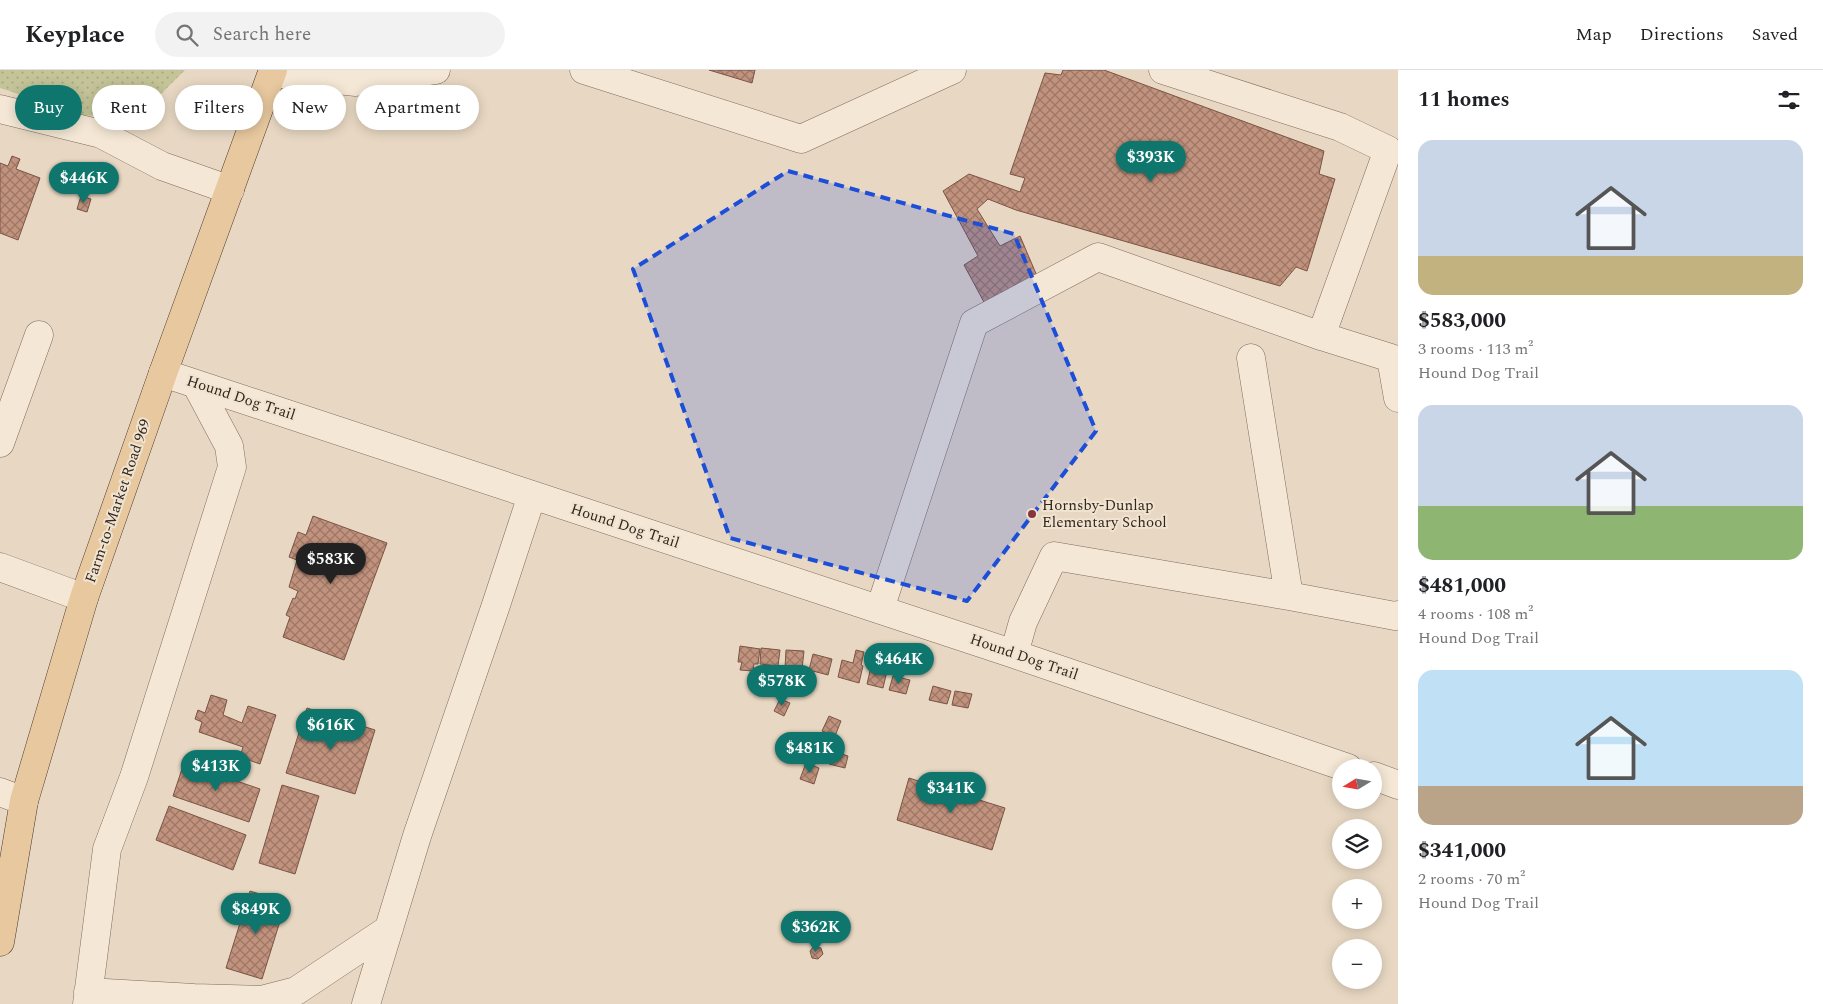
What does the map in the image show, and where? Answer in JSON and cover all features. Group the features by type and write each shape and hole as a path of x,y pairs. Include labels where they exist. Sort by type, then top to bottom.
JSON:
{"main road":[{"name":"Farm-to-Market Road 969","path":"1,930 12,796 273,71"}],"street":[{"path":"273,71 356,82 436,70"},
{"path":"584,70 801,139 952,70"},
{"path":"1163,70 1340,127 1388,150 1321,336"},
{"path":"0,109 102,134 162,166 230,190"},
{"path":"880,609 974,323 1098,257 1321,336 1391,358 1398,398"},
{"path":"0,443 39,335"},
{"path":"1251,358 1289,596"},
{"name":"Hound Dog Trail","path":"163,373 880,609 1332,763"},
{"path":"196,384 229,446 232,467 134,777 107,849 88,998 261,1000 296,991 388,929"},
{"path":"366,1004 417,836 532,495"},
{"path":"1014,654 1023,622 1054,556 1398,616"},
{"path":"0,567 84,598"},
{"path":"1382,779 1398,784"}],"highlighted area":[{"path":"788,171 1014,234 1096,431 967,601 730,538 633,269"}],"green space":[{"path":"0,70 185,70 165,90 165,85 92,85 92,116 82,115 82,85 15,85 15,93 0,88"}],"building":[{"path":"709,70 755,70 752,83"},
{"path":"1063,70 1104,70 1324,151 1319,174 1335,179 1307,271 1296,267 1280,286 1016,210 988,199 977,209 1000,246 1020,236 1037,276 985,304 964,265 978,256 943,191 969,174 1020,192 1025,178 1010,174 1045,73 1061,75"},
{"path":"12,156 20,159 16,169 40,178 18,240 0,233 0,163 8,166"},
{"path":"81,196 91,199 87,212 77,209"},
{"path":"313,516 387,543 344,660 283,637 290,617 286,615 298,591 289,587 297,560 289,557 298,532 306,535"},
{"path":"740,646 760,649 758,664 754,664 753,671 740,670 742,662 738,662"},
{"path":"761,648 780,650 778,666 760,664"},
{"path":"786,650 804,651 802,669 785,668"},
{"path":"856,650 864,652 859,683 838,677 842,660 853,663"},
{"path":"813,654 832,659 828,675 809,670"},
{"path":"871,667 887,671 883,688 867,684"},
{"path":"893,676 910,680 906,694 889,690"},
{"path":"933,686 951,691 947,704 929,700"},
{"path":"955,691 972,694 968,708 952,705"},
{"path":"211,695 227,700 223,715 242,723 248,706 276,715 260,764 240,757 243,747 199,732 202,722 195,719 198,710 205,713"},
{"path":"780,699 790,703 784,716 774,711"},
{"path":"307,708 375,730 355,794 286,773"},
{"path":"829,716 841,721 835,736 822,731"},
{"path":"833,751 848,756 845,768 829,764"},
{"path":"184,763 260,789 249,822 173,796"},
{"path":"806,763 819,768 814,784 800,779"},
{"path":"909,778 1005,808 992,850 897,820"},
{"path":"282,785 319,796 295,874 259,863"},
{"path":"169,806 246,835 233,870 156,840"},
{"path":"250,891 286,902 262,979 226,968"},
{"path":"814,946 821,948 823,954 818,959 812,958 810,951"}],"place":[{"name":"Hornsby-Dunlap Elementary School","path":"1032,514"}]}
